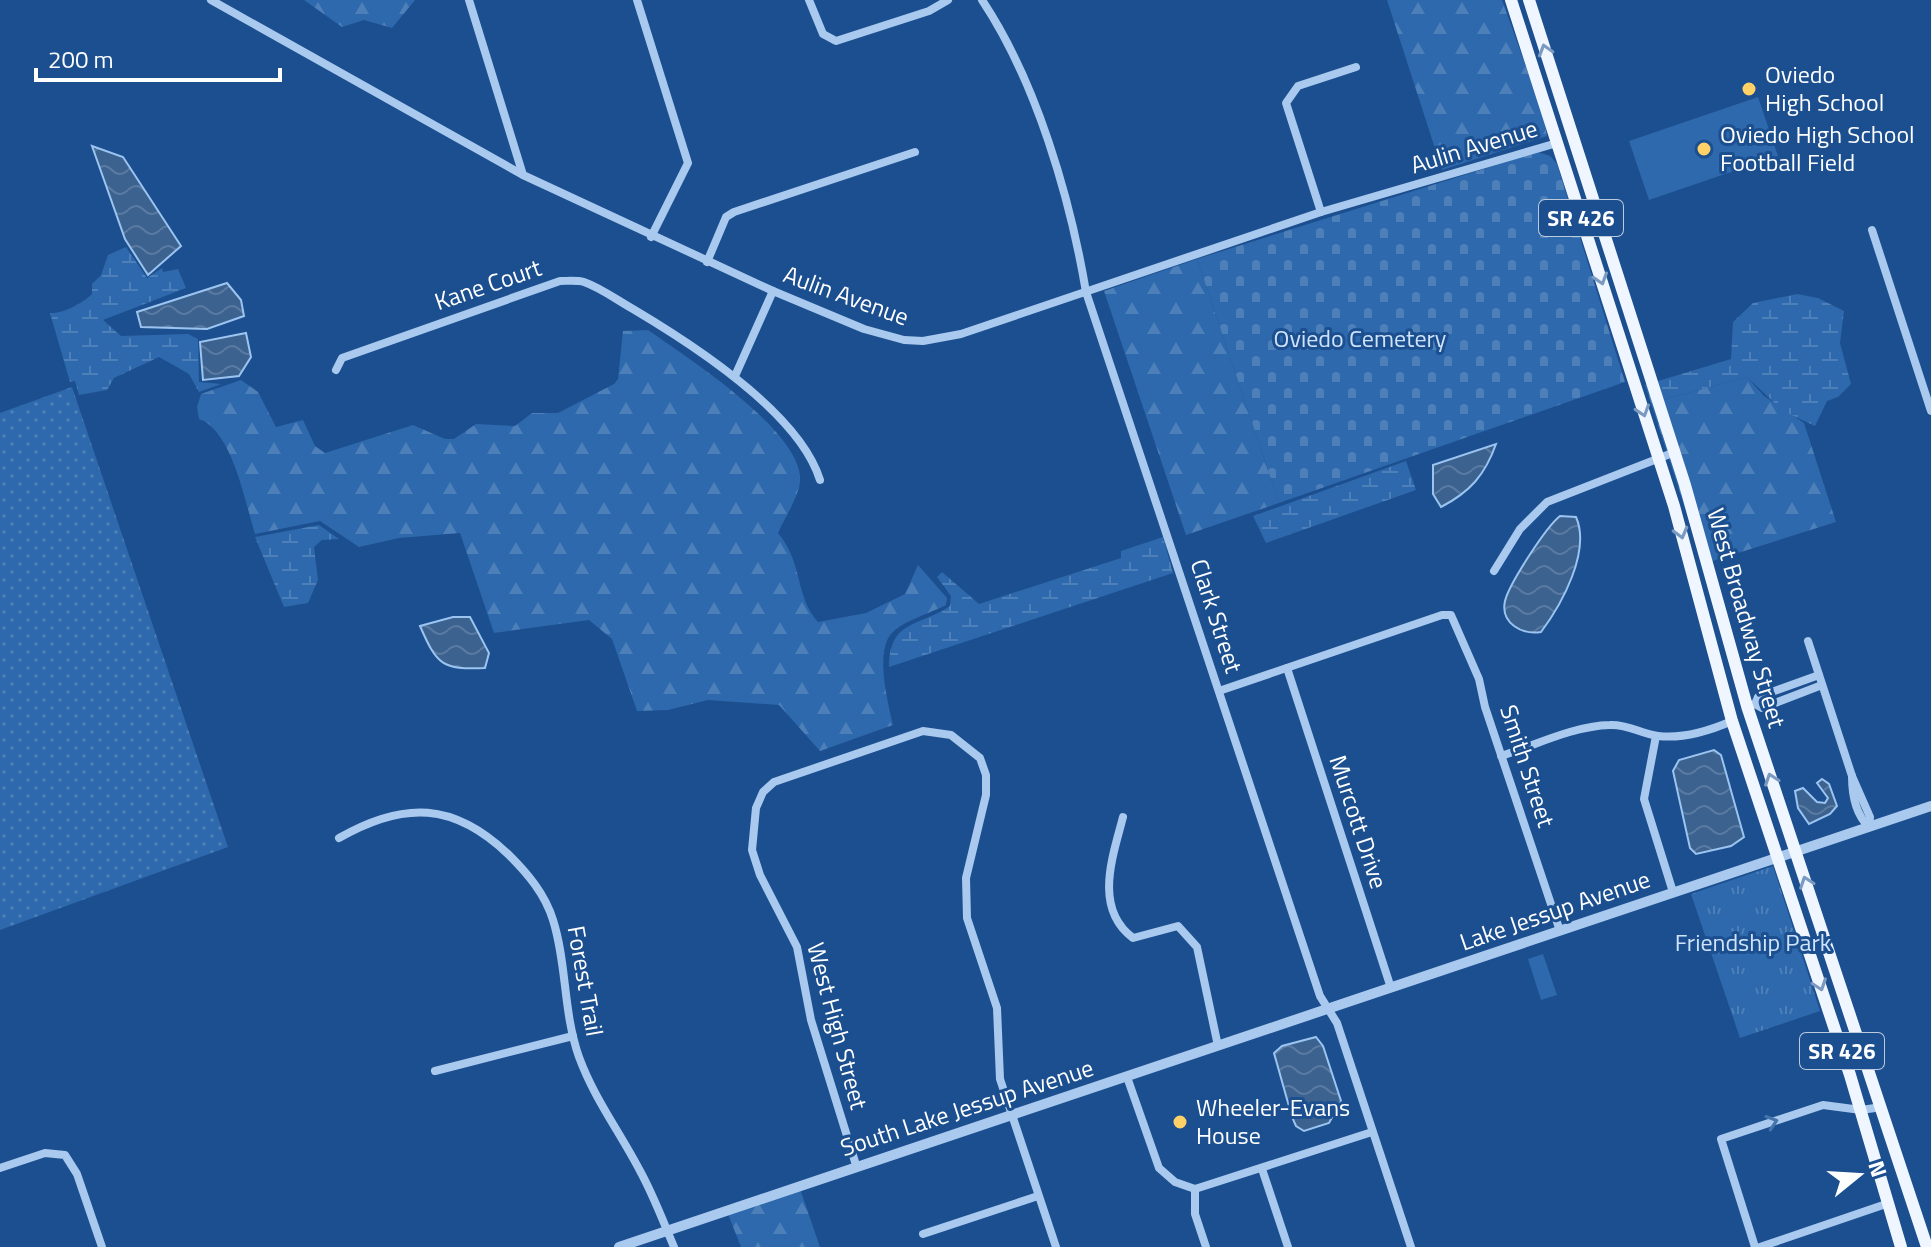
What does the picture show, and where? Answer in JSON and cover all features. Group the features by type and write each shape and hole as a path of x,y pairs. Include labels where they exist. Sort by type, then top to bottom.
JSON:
{"main road":[{"name":"West Broadway Street","path":"1511,0 1659,458 1732,721 1861,1110 1901,1247"},
{"name":"West Broadway Street","path":"1529,0 1675,452 1796,851 1927,1247"},
{"path":"1534,72 1543,81 1547,92 1560,100"},
{"path":"1557,143 1570,152 1575,164 1583,168"}],"street":[{"path":"469,0 523,175"},
{"path":"637,0 688,163 651,237"},
{"path":"809,0 823,34 836,41 929,11 948,0"},
{"name":"Clark Street","path":"982,0 1016,57 1071,215 1086,292 1219,691 1328,1010 1337,1023 1411,1247"},
{"name":"Aulin Avenue","path":"214,1 523,175 651,237 864,329 923,341 961,334 1321,212 1557,143"},
{"path":"1321,212 1286,103 1298,86 1356,67"},
{"path":"707,262 726,217 734,212 915,152"},
{"path":"1872,230 1931,411"},
{"name":"Kane Court","path":"336,370 342,358 560,281 583,282 681,338 735,376 814,460 820,480"},
{"path":"735,376 773,291"},
{"path":"1494,571 1520,529 1547,502 1675,452"},
{"name":"Smith Street","path":"1287,668 1442,615 1451,615 1479,679 1501,756 1560,931"},
{"path":"1808,641 1852,776 1852,793 1861,820 1869,827"},
{"path":"1219,691 1287,668"},
{"name":"Murcott Drive","path":"1287,668 1391,988"},
{"path":"1819,675 1758,697 1751,705 1762,708 1822,685"},
{"path":"1501,756 1590,727 1633,727 1656,736 1684,736 1732,721"},
{"name":"West High Street","path":"856,1165 811,1020 797,947 760,875 752,850 753,820 763,792 774,782 910,735 934,731 967,743 980,758 986,775 986,795 966,878 965,900 967,918 997,1008 997,1063 1011,1116"},
{"path":"1656,736 1644,799 1673,892"},
{"name":"Lake Jessup Avenue","path":"1328,1010 1931,806"},
{"name":"Forest Trail","path":"339,838 369,821 400,813 445,815 485,833 526,872 545,898 560,947 573,1036 600,1105 641,1171 674,1247"},
{"path":"1123,817 1106,884 1123,930 1133,938 1178,926 1197,947 1218,1046"},
{"name":"South Lake Jessup Avenue","path":"619,1247 856,1165 1328,1010"},
{"path":"435,1071 573,1036"},
{"path":"1127,1077 1159,1168 1175,1182 1195,1189 1372,1132"},
{"path":"1882,1107 1861,1110 1823,1105 1721,1139 1757,1247 1889,1203"},
{"path":"1011,1116 1056,1247"},
{"path":"0,1168 45,1153 65,1155 77,1174 102,1247"},
{"path":"1262,1169 1288,1247"},
{"path":"1195,1189 1195,1214 1206,1247"},
{"path":"923,1234 1038,1196"}],"green space":[{"path":"304,0 415,0 392,28 364,20 342,27"},
{"path":"1387,0 1502,0 1543,114 1547,136 1442,170"},
{"name":"Oviedo High School Football Field","path":"1758,97 1778,156 1649,200 1629,141"},
{"name":"Oviedo Cemetery","path":"1538,152 1550,156 1557,164 1625,382 1279,503 1197,259"},
{"path":"126,247 147,278 162,268 163,272 178,269 186,288 103,320 121,336 188,334 198,339 199,382 221,384 199,392 189,374 159,357 114,378 107,390 79,395 75,381 70,382 50,313 67,310 92,294 92,284 101,275 108,255"},
{"path":"1197,259 1279,503 1186,535 1104,291"},
{"path":"1797,294 1818,298 1844,311 1840,343 1851,384 1838,397 1827,401 1815,426 1783,411 1747,377 1651,403 1645,385 1731,359 1733,322 1753,303"},
{"path":"648,330 737,395 780,436 794,457 800,482 778,533 792,556 806,602 818,622 866,613 905,594 918,565 947,598 946,605 902,625 886,642 884,678 893,725 820,751 779,705 708,700 668,710 637,711 612,639 589,620 494,633 460,533 399,538 359,547 320,521 255,534 229,452 210,426 199,419 197,407 201,394 241,380 258,392 276,427 303,420 315,446 325,453 413,425 445,439 454,439 476,424 515,426 532,413 558,413 614,384 618,379 623,331"},
{"path":"1747,377 1764,396 1804,423 1836,522 1703,564 1651,403"},
{"path":"72,387 228,847 0,930 0,413"},
{"path":"1406,461 1416,490 1266,543 1253,516"},
{"path":"319,525 339,539 322,540 314,547 318,580 308,603 284,607 255,537"},
{"path":"1163,537 1173,573 889,667 894,641 900,633 950,606 951,596 937,577 942,572 979,604 1121,558 1121,551"},
{"name":"Friendship Park","path":"1773,866 1820,1011 1740,1038 1691,894"},
{"path":"1543,954 1557,995 1541,1000 1528,959"},
{"path":"800,1189 820,1247 741,1247 728,1214"}],"water":[{"path":"92,146 123,157 181,246 148,275 125,239"},
{"path":"227,283 241,300 244,316 207,329 141,327 137,312"},
{"path":"246,333 251,357 239,376 203,380 200,342"},
{"path":"1496,444 1475,482 1441,507 1433,494 1433,465"},
{"path":"1560,516 1576,517 1580,531 1572,577 1541,632 1520,630 1509,622 1504,609 1505,601 1529,556"},
{"path":"453,617 470,617 489,653 485,668 450,666 431,649 420,626"},
{"path":"1714,750 1721,755 1744,837 1731,846 1696,854 1690,848 1673,771 1679,760"},
{"path":"1822,779 1829,784 1837,806 1830,814 1809,824 1798,808 1795,791 1803,788 1817,802 1825,803 1828,798 1817,783"},
{"path":"1316,1037 1323,1046 1341,1101 1329,1123 1304,1131 1296,1126 1292,1117 1274,1053 1282,1046"}],"place":[{"name":"Oviedo High School","path":"1749,89"},
{"name":"Oviedo High School Football Field","path":"1704,149"},
{"name":"Wheeler-Evans House","path":"1180,1122"}]}
